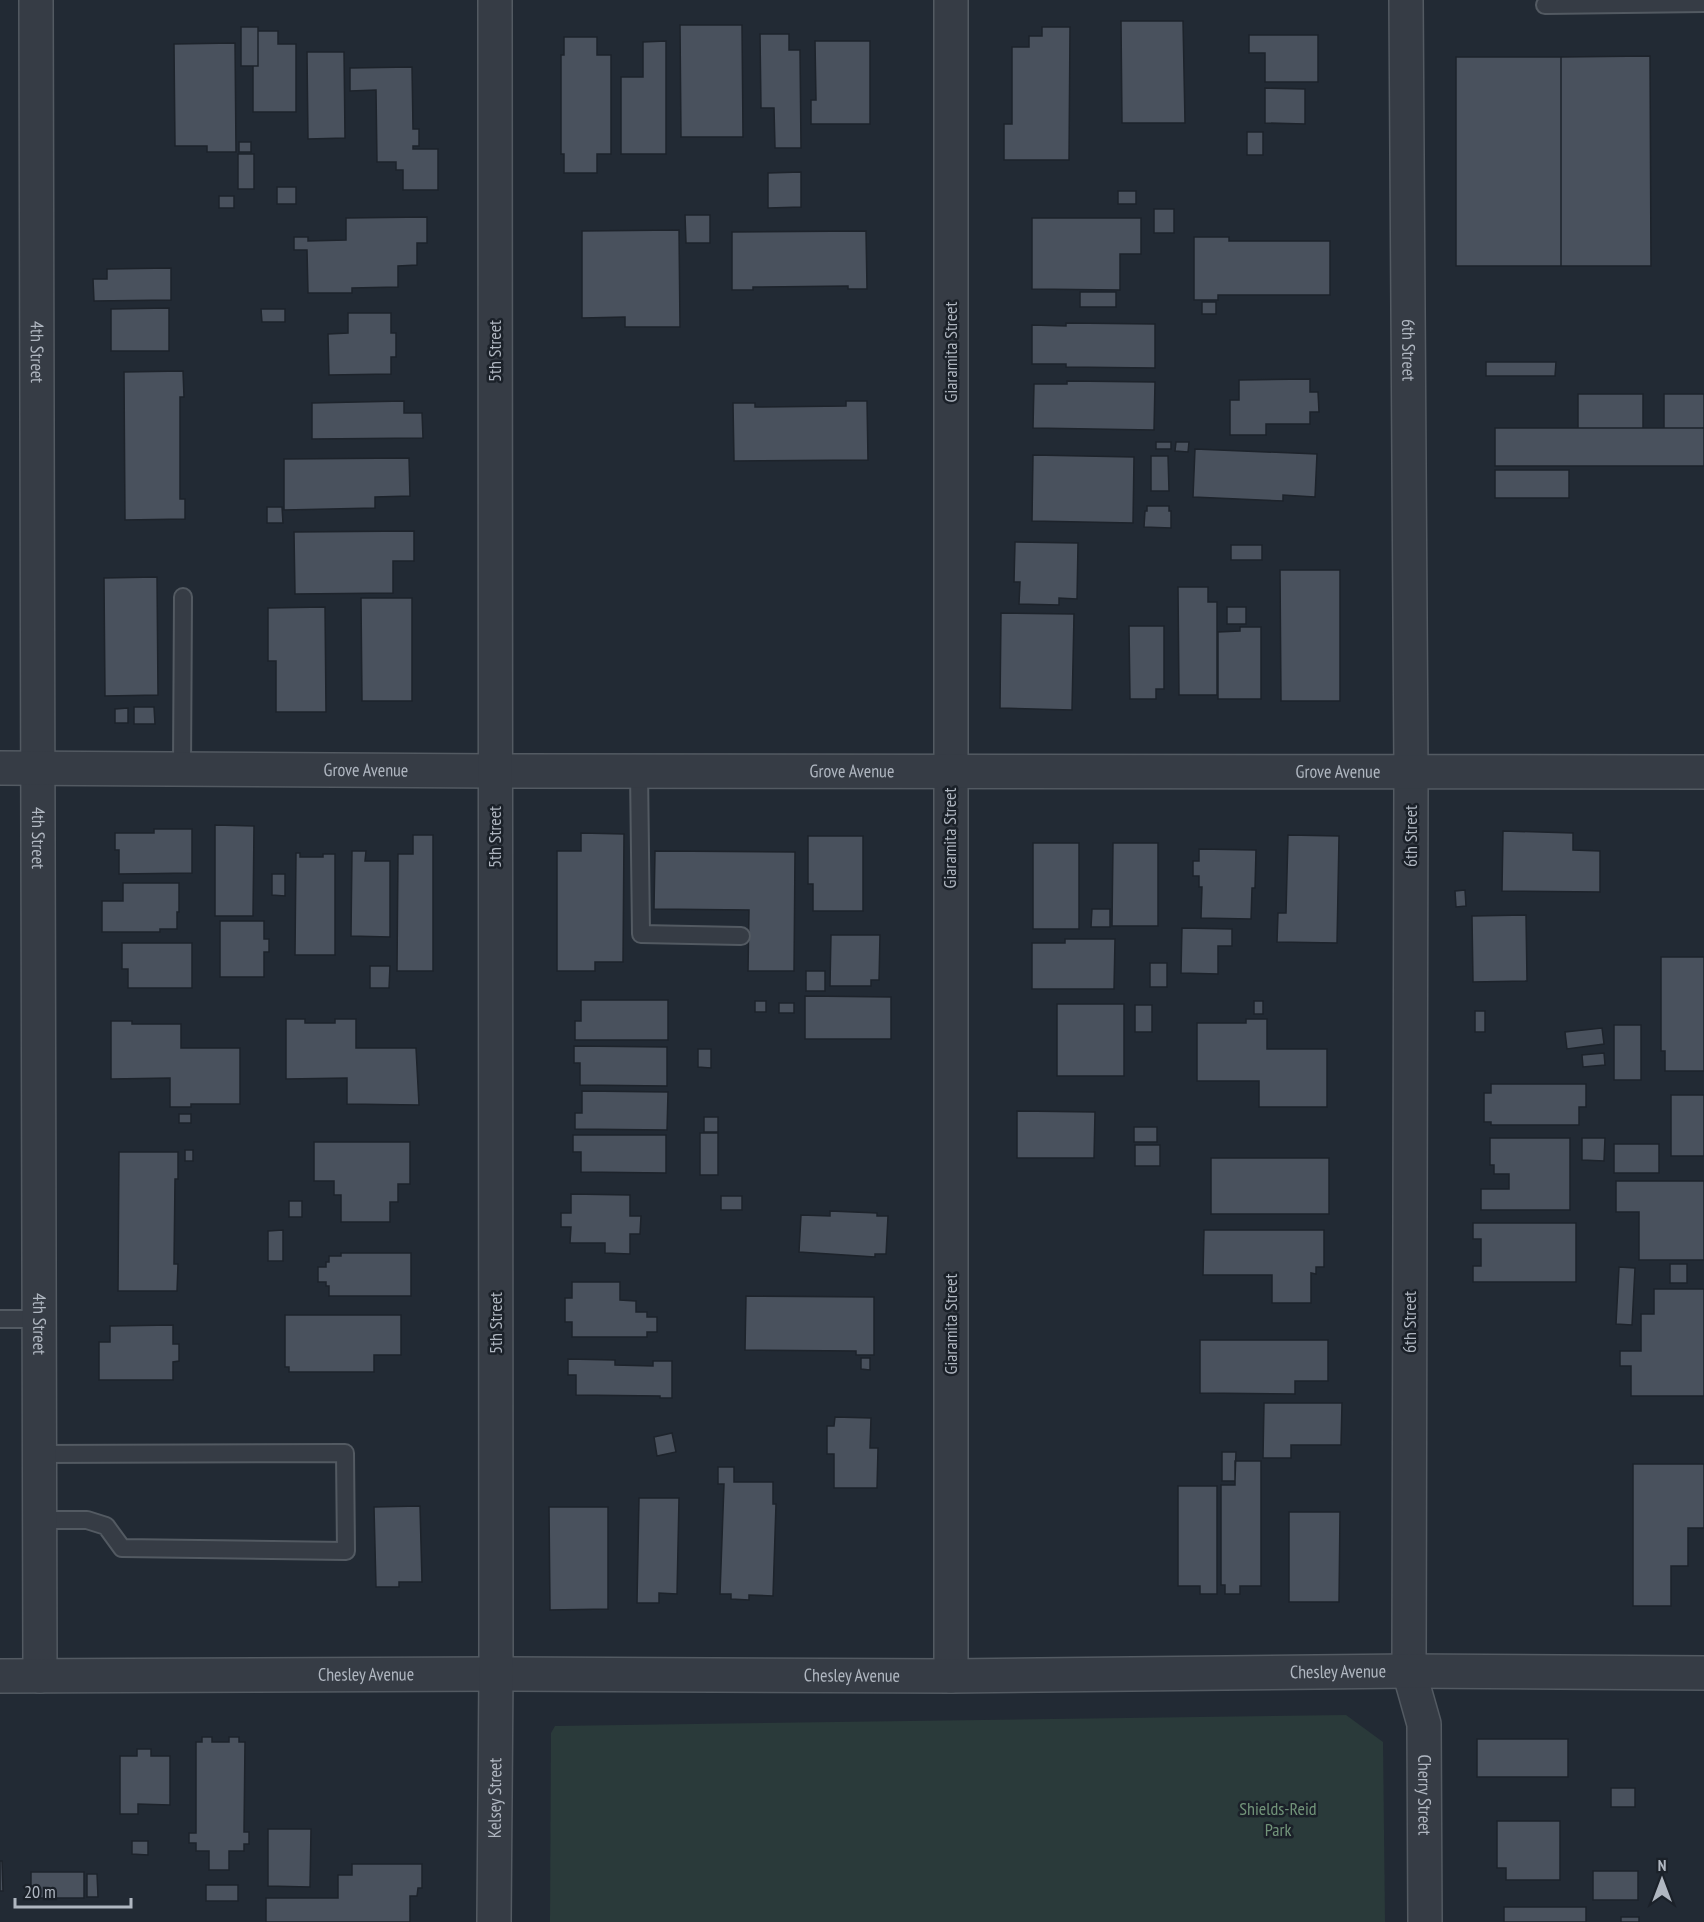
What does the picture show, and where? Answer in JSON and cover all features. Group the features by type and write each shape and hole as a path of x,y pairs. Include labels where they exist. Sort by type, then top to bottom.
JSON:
{"street":[{"name":"4th Street","path":"36,0 40,1676"},
{"name":"5th Street","path":"495,0 496,1674"},
{"name":"Giaramita Street","path":"951,0 951,1676"},
{"name":"6th Street","path":"1406,0 1411,771 1409,1671"},
{"name":"Grove Avenue","path":"0,768 495,771 1704,772"},
{"name":"Chesley Avenue","path":"0,1676 496,1674 951,1676 1409,1671 1704,1673"},
{"name":"Cherry Street","path":"1409,1671 1424,1724 1425,1922"},
{"name":"Kelsey Street","path":"494,1922 496,1674"}],"lane":[{"path":"1545,5 1704,3"},
{"path":"182,769 183,597"},
{"path":"639,771 641,934 741,936"},
{"path":"0,1319 39,1319"},
{"path":"39,1454 345,1453 346,1551 122,1548 106,1526 87,1520 40,1520"}],"green space":[{"name":"Shields-Reid Park","path":"1346,1715 1383,1742 1385,1922 550,1922 551,1733 555,1726"}],"building":[{"path":"1121,21 1183,21 1185,123 1122,123"},
{"path":"680,25 742,25 743,137 681,137"},
{"path":"241,27 258,27 258,66 241,66"},
{"path":"1042,27 1070,27 1069,160 1004,160 1004,124 1012,124 1012,47 1029,47 1029,36 1042,36"},
{"path":"258,31 278,31 278,44 296,44 296,112 253,112 253,66 258,66"},
{"path":"760,34 789,34 789,50 800,50 801,148 775,148 774,108 761,108"},
{"path":"1249,35 1318,35 1318,82 1265,82 1265,53 1249,53"},
{"path":"564,37 597,37 597,55 611,55 611,154 597,154 597,173 564,173 564,154 561,154 561,55 564,55"},
{"path":"666,41 666,154 621,154 621,77 643,77 643,42"},
{"path":"815,41 870,41 870,124 811,124 811,100 816,100"},
{"path":"235,43 236,152 207,152 207,146 175,146 174,44"},
{"path":"307,52 344,52 345,138 308,139"},
{"path":"1650,56 1651,266 1561,266 1561,57"},
{"path":"1456,57 1561,57 1561,266 1456,266"},
{"path":"412,67 413,129 419,129 419,146 413,146 413,149 438,149 438,190 403,190 403,170 396,170 396,162 377,162 376,90 350,91 350,68"},
{"path":"1265,88 1305,89 1305,124 1265,123"},
{"path":"1247,132 1263,132 1263,155 1247,155"},
{"path":"239,142 251,142 251,152 239,152"},
{"path":"238,154 254,154 254,189 238,189"},
{"path":"801,172 801,207 768,208 768,173"},
{"path":"277,187 296,187 296,204 277,204"},
{"path":"1118,191 1136,191 1136,204 1118,204"},
{"path":"219,196 234,196 234,208 219,208"},
{"path":"1154,209 1174,209 1174,233 1154,233"},
{"path":"685,215 710,215 710,243 686,243"},
{"path":"427,217 427,243 417,243 417,265 398,266 398,287 352,288 352,293 308,293 307,250 294,250 294,237 308,237 308,241 346,240 346,218"},
{"path":"1032,218 1141,218 1141,254 1120,254 1120,290 1032,289"},
{"path":"679,230 680,327 625,327 625,317 582,318 582,231"},
{"path":"866,231 867,289 848,289 848,286 753,287 753,290 732,290 732,232"},
{"path":"1194,237 1229,237 1229,241 1330,241 1330,295 1218,295 1218,300 1194,300"},
{"path":"171,268 171,300 94,301 93,279 107,279 107,269"},
{"path":"1080,292 1116,292 1116,307 1080,307"},
{"path":"1202,302 1216,302 1216,314 1202,314"},
{"path":"169,308 169,351 111,351 111,309"},
{"path":"261,309 285,309 285,322 262,322"},
{"path":"348,313 391,313 391,333 396,333 396,357 391,357 391,374 329,375 328,334 348,333"},
{"path":"1066,323 1155,324 1155,368 1066,367 1066,364 1032,364 1032,325 1066,326"},
{"path":"1486,362 1556,362 1555,376 1486,376"},
{"path":"183,371 184,397 180,397 180,499 185,499 185,519 125,520 124,372"},
{"path":"1310,379 1310,392 1318,392 1319,412 1310,412 1310,424 1266,424 1266,435 1230,435 1230,400 1239,400 1239,380"},
{"path":"1067,381 1155,382 1154,430 1033,428 1034,384 1067,384"},
{"path":"1578,394 1643,394 1643,428 1578,428"},
{"path":"1664,394 1704,394 1704,428 1664,428"},
{"path":"404,401 404,413 422,413 423,438 312,439 312,403"},
{"path":"846,401 867,401 868,460 734,461 733,403 755,403 755,407 846,406"},
{"path":"1495,428 1704,428 1704,466 1495,466"},
{"path":"1156,442 1171,442 1171,449 1156,449"},
{"path":"1176,442 1189,442 1188,452 1175,451"},
{"path":"1195,449 1317,454 1315,497 1283,495 1283,501 1193,497"},
{"path":"1033,455 1134,457 1133,523 1032,521"},
{"path":"1151,456 1168,456 1169,491 1151,491"},
{"path":"409,458 410,496 375,497 375,508 284,510 284,459"},
{"path":"1495,470 1569,470 1569,498 1495,498"},
{"path":"1147,506 1169,506 1171,528 1144,527"},
{"path":"267,507 282,507 283,523 267,523"},
{"path":"414,531 414,561 393,561 393,593 295,594 294,532"},
{"path":"1015,542 1078,543 1077,599 1059,598 1059,605 1019,604 1020,582 1014,582"},
{"path":"1231,545 1262,545 1262,560 1231,560"},
{"path":"1280,570 1340,570 1340,701 1281,701"},
{"path":"157,577 158,695 105,696 104,578"},
{"path":"1178,587 1208,587 1208,602 1217,602 1217,695 1179,695"},
{"path":"361,598 412,598 412,701 362,701"},
{"path":"325,607 326,712 276,712 276,661 268,661 268,608"},
{"path":"1227,607 1246,607 1246,624 1227,624"},
{"path":"1001,613 1074,614 1072,710 1000,708"},
{"path":"1129,626 1164,626 1164,689 1156,689 1156,699 1130,699"},
{"path":"1240,627 1261,627 1261,699 1218,699 1218,632 1240,631"},
{"path":"134,707 154,707 155,724 134,724"},
{"path":"128,708 128,723 115,723 115,709"},
{"path":"215,825 254,826 253,916 215,916"},
{"path":"154,829 192,829 192,873 119,874 119,850 115,850 115,833 154,833"},
{"path":"1503,831 1573,833 1573,850 1600,851 1600,892 1502,891"},
{"path":"581,833 624,834 623,962 595,962 595,971 557,971 557,851 581,851"},
{"path":"413,835 433,835 433,971 397,971 398,854 413,854"},
{"path":"1288,835 1339,836 1337,943 1277,942 1278,913 1286,913"},
{"path":"808,836 863,836 863,911 813,911 813,884 808,884"},
{"path":"1033,843 1079,843 1079,929 1033,929"},
{"path":"1113,843 1158,843 1158,926 1112,926"},
{"path":"1199,849 1256,850 1251,919 1201,918 1202,887 1199,887 1199,876 1193,876 1193,861 1199,861"},
{"path":"352,851 366,851 365,861 390,861 390,937 351,936"},
{"path":"655,851 795,852 794,971 748,971 749,910 654,909"},
{"path":"296,853 300,853 300,857 323,857 323,854 335,854 335,955 295,955"},
{"path":"272,874 285,874 285,896 272,895"},
{"path":"123,883 179,883 177,929 160,929 160,932 102,932 102,901 123,901"},
{"path":"1465,890 1466,906 1456,907 1455,891"},
{"path":"1092,909 1110,909 1110,927 1091,927"},
{"path":"1526,915 1527,981 1473,982 1472,916"},
{"path":"220,921 264,921 264,939 269,939 269,952 264,952 264,977 220,977"},
{"path":"1182,928 1232,929 1232,946 1218,946 1218,974 1181,973"},
{"path":"831,935 880,935 879,980 871,980 871,986 830,986"},
{"path":"1065,939 1115,939 1114,989 1032,989 1032,943 1065,943"},
{"path":"122,943 192,943 192,988 128,988 128,969 122,969"},
{"path":"1661,957 1704,957 1704,1071 1665,1071 1665,1051 1661,1051"},
{"path":"1150,963 1167,963 1167,987 1150,987"},
{"path":"370,966 390,966 389,988 370,988"},
{"path":"806,971 825,971 825,991 806,991"},
{"path":"805,996 891,997 891,1039 805,1039"},
{"path":"581,1000 668,1000 668,1040 575,1040 575,1021 581,1021"},
{"path":"755,1001 766,1001 766,1012 755,1012"},
{"path":"1254,1001 1263,1001 1263,1014 1254,1014"},
{"path":"779,1003 794,1003 794,1013 779,1013"},
{"path":"1057,1004 1124,1004 1124,1076 1057,1076"},
{"path":"1135,1005 1152,1005 1152,1032 1135,1032"},
{"path":"1475,1011 1485,1011 1485,1032 1475,1032"},
{"path":"286,1019 305,1019 305,1023 335,1023 335,1019 356,1019 356,1048 416,1048 419,1105 347,1104 347,1078 286,1079"},
{"path":"1246,1019 1267,1019 1267,1049 1327,1049 1327,1107 1259,1107 1259,1081 1197,1081 1197,1023 1246,1023"},
{"path":"111,1021 132,1021 132,1024 181,1024 181,1048 240,1048 240,1104 191,1104 191,1107 170,1107 170,1078 111,1079"},
{"path":"1614,1025 1641,1025 1641,1080 1614,1080"},
{"path":"1602,1028 1604,1044 1567,1049 1565,1032"},
{"path":"574,1046 667,1047 667,1086 580,1085 580,1063 574,1063"},
{"path":"698,1049 711,1049 711,1068 698,1067"},
{"path":"1604,1053 1605,1065 1583,1067 1582,1055"},
{"path":"1491,1084 1586,1084 1586,1107 1579,1107 1579,1125 1491,1125 1491,1122 1484,1122 1484,1093 1491,1093"},
{"path":"582,1091 668,1092 667,1130 575,1129 575,1113 582,1113"},
{"path":"1671,1095 1704,1095 1704,1156 1671,1156"},
{"path":"1017,1111 1095,1112 1094,1158 1017,1158"},
{"path":"179,1114 191,1114 191,1123 179,1123"},
{"path":"704,1117 718,1117 718,1132 704,1132"},
{"path":"1134,1127 1157,1127 1157,1142 1134,1142"},
{"path":"700,1133 718,1133 718,1175 700,1175"},
{"path":"573,1135 666,1135 666,1173 581,1172 581,1152 573,1152"},
{"path":"1490,1138 1570,1138 1570,1210 1481,1210 1481,1189 1509,1189 1509,1174 1494,1174 1494,1165 1490,1165"},
{"path":"1582,1138 1605,1138 1604,1161 1582,1160"},
{"path":"314,1142 410,1142 410,1184 398,1184 398,1202 390,1202 390,1222 341,1222 341,1195 334,1195 334,1181 314,1181"},
{"path":"1614,1144 1659,1144 1659,1173 1614,1173"},
{"path":"1135,1145 1160,1145 1160,1166 1135,1166"},
{"path":"185,1150 193,1150 193,1161 185,1161"},
{"path":"119,1152 178,1152 178,1179 175,1179 174,1264 178,1264 177,1291 118,1291"},
{"path":"1211,1158 1329,1158 1329,1214 1211,1214"},
{"path":"1616,1181 1704,1181 1704,1260 1639,1260 1639,1212 1616,1212"},
{"path":"571,1194 630,1195 630,1216 641,1216 640,1234 630,1234 630,1254 605,1253 605,1243 570,1243 571,1227 561,1227 561,1213 571,1213"},
{"path":"721,1196 742,1196 742,1210 721,1210"},
{"path":"289,1201 302,1201 302,1217 289,1217"},
{"path":"830,1211 877,1213 877,1216 888,1216 886,1254 875,1254 875,1257 799,1252 801,1215 830,1216"},
{"path":"1473,1223 1576,1223 1576,1282 1473,1282 1473,1266 1481,1266 1481,1239 1473,1239"},
{"path":"283,1230 283,1261 268,1261 268,1231"},
{"path":"1204,1230 1324,1230 1324,1267 1316,1267 1316,1274 1311,1273 1311,1303 1272,1303 1272,1275 1203,1275"},
{"path":"341,1253 411,1253 411,1296 329,1296 329,1286 326,1286 326,1282 318,1282 318,1267 326,1267 329,1256 341,1256"},
{"path":"1670,1264 1687,1264 1687,1283 1670,1283"},
{"path":"1619,1267 1635,1268 1632,1325 1616,1324"},
{"path":"572,1282 620,1282 620,1300 636,1301 636,1312 647,1312 647,1317 657,1317 657,1332 647,1332 647,1337 572,1337 572,1322 565,1322 565,1298 572,1298"},
{"path":"1654,1289 1704,1289 1704,1396 1631,1396 1631,1366 1620,1366 1620,1351 1641,1351 1641,1314 1654,1314"},
{"path":"746,1296 874,1297 874,1355 856,1355 856,1351 745,1350"},
{"path":"285,1315 401,1315 401,1355 374,1355 374,1372 289,1372 289,1367 285,1367"},
{"path":"173,1325 173,1344 179,1344 179,1361 173,1362 173,1380 99,1380 99,1342 110,1342 110,1326"},
{"path":"1200,1340 1328,1340 1328,1381 1295,1381 1295,1394 1200,1393"},
{"path":"861,1358 870,1358 870,1370 861,1369"},
{"path":"568,1359 615,1360 615,1365 653,1366 653,1361 672,1361 672,1398 576,1395 576,1375 568,1375"},
{"path":"1264,1403 1342,1403 1341,1445 1291,1445 1291,1458 1263,1458"},
{"path":"835,1417 871,1418 870,1448 878,1448 877,1488 834,1488 834,1454 827,1454 827,1426 834,1426"},
{"path":"672,1433 676,1452 657,1456 654,1437"},
{"path":"1222,1452 1236,1452 1235,1481 1222,1481"},
{"path":"1235,1461 1261,1461 1261,1586 1240,1586 1240,1594 1225,1594 1225,1585 1221,1585 1221,1485 1235,1485"},
{"path":"1633,1464 1704,1464 1704,1528 1688,1528 1688,1566 1671,1566 1671,1606 1633,1606"},
{"path":"718,1467 734,1467 734,1482 773,1482 773,1504 776,1504 773,1596 749,1595 749,1600 731,1599 731,1594 720,1594 724,1484 718,1484"},
{"path":"1178,1486 1217,1486 1217,1594 1200,1594 1200,1586 1178,1586"},
{"path":"639,1498 679,1498 677,1594 659,1593 659,1603 637,1603"},
{"path":"420,1506 422,1582 399,1582 399,1587 376,1587 374,1507"},
{"path":"549,1507 608,1507 608,1609 550,1610"},
{"path":"1289,1512 1340,1512 1339,1602 1289,1602"},
{"path":"202,1737 212,1737 212,1742 229,1742 229,1737 239,1737 239,1742 245,1742 244,1832 249,1832 249,1844 244,1844 244,1851 229,1851 229,1870 209,1870 209,1851 196,1851 196,1843 189,1843 189,1833 196,1833 196,1742 202,1742"},
{"path":"1477,1739 1568,1739 1568,1777 1477,1777"},
{"path":"137,1749 151,1749 151,1756 170,1756 170,1805 138,1804 138,1814 120,1814 120,1756 137,1756"},
{"path":"1611,1788 1635,1788 1635,1807 1611,1807"},
{"path":"1497,1821 1560,1821 1560,1880 1506,1880 1506,1868 1497,1868"},
{"path":"268,1829 311,1829 310,1887 268,1886"},
{"path":"132,1841 148,1841 148,1855 132,1854"},
{"path":"0,1861 2,1861 3,1891 0,1891"},
{"path":"352,1864 422,1864 422,1888 418,1888 417,1896 410,1896 410,1922 266,1922 266,1898 338,1898 338,1875 352,1875"},
{"path":"1593,1871 1638,1871 1638,1900 1593,1900"},
{"path":"31,1872 84,1872 84,1898 31,1898"},
{"path":"87,1874 97,1874 98,1897 87,1897"},
{"path":"206,1885 238,1885 238,1901 206,1901"},
{"path":"1504,1907 1586,1907 1586,1922 1504,1922"},
{"path":"1621,1917 1639,1917 1639,1922 1621,1922"}]}
